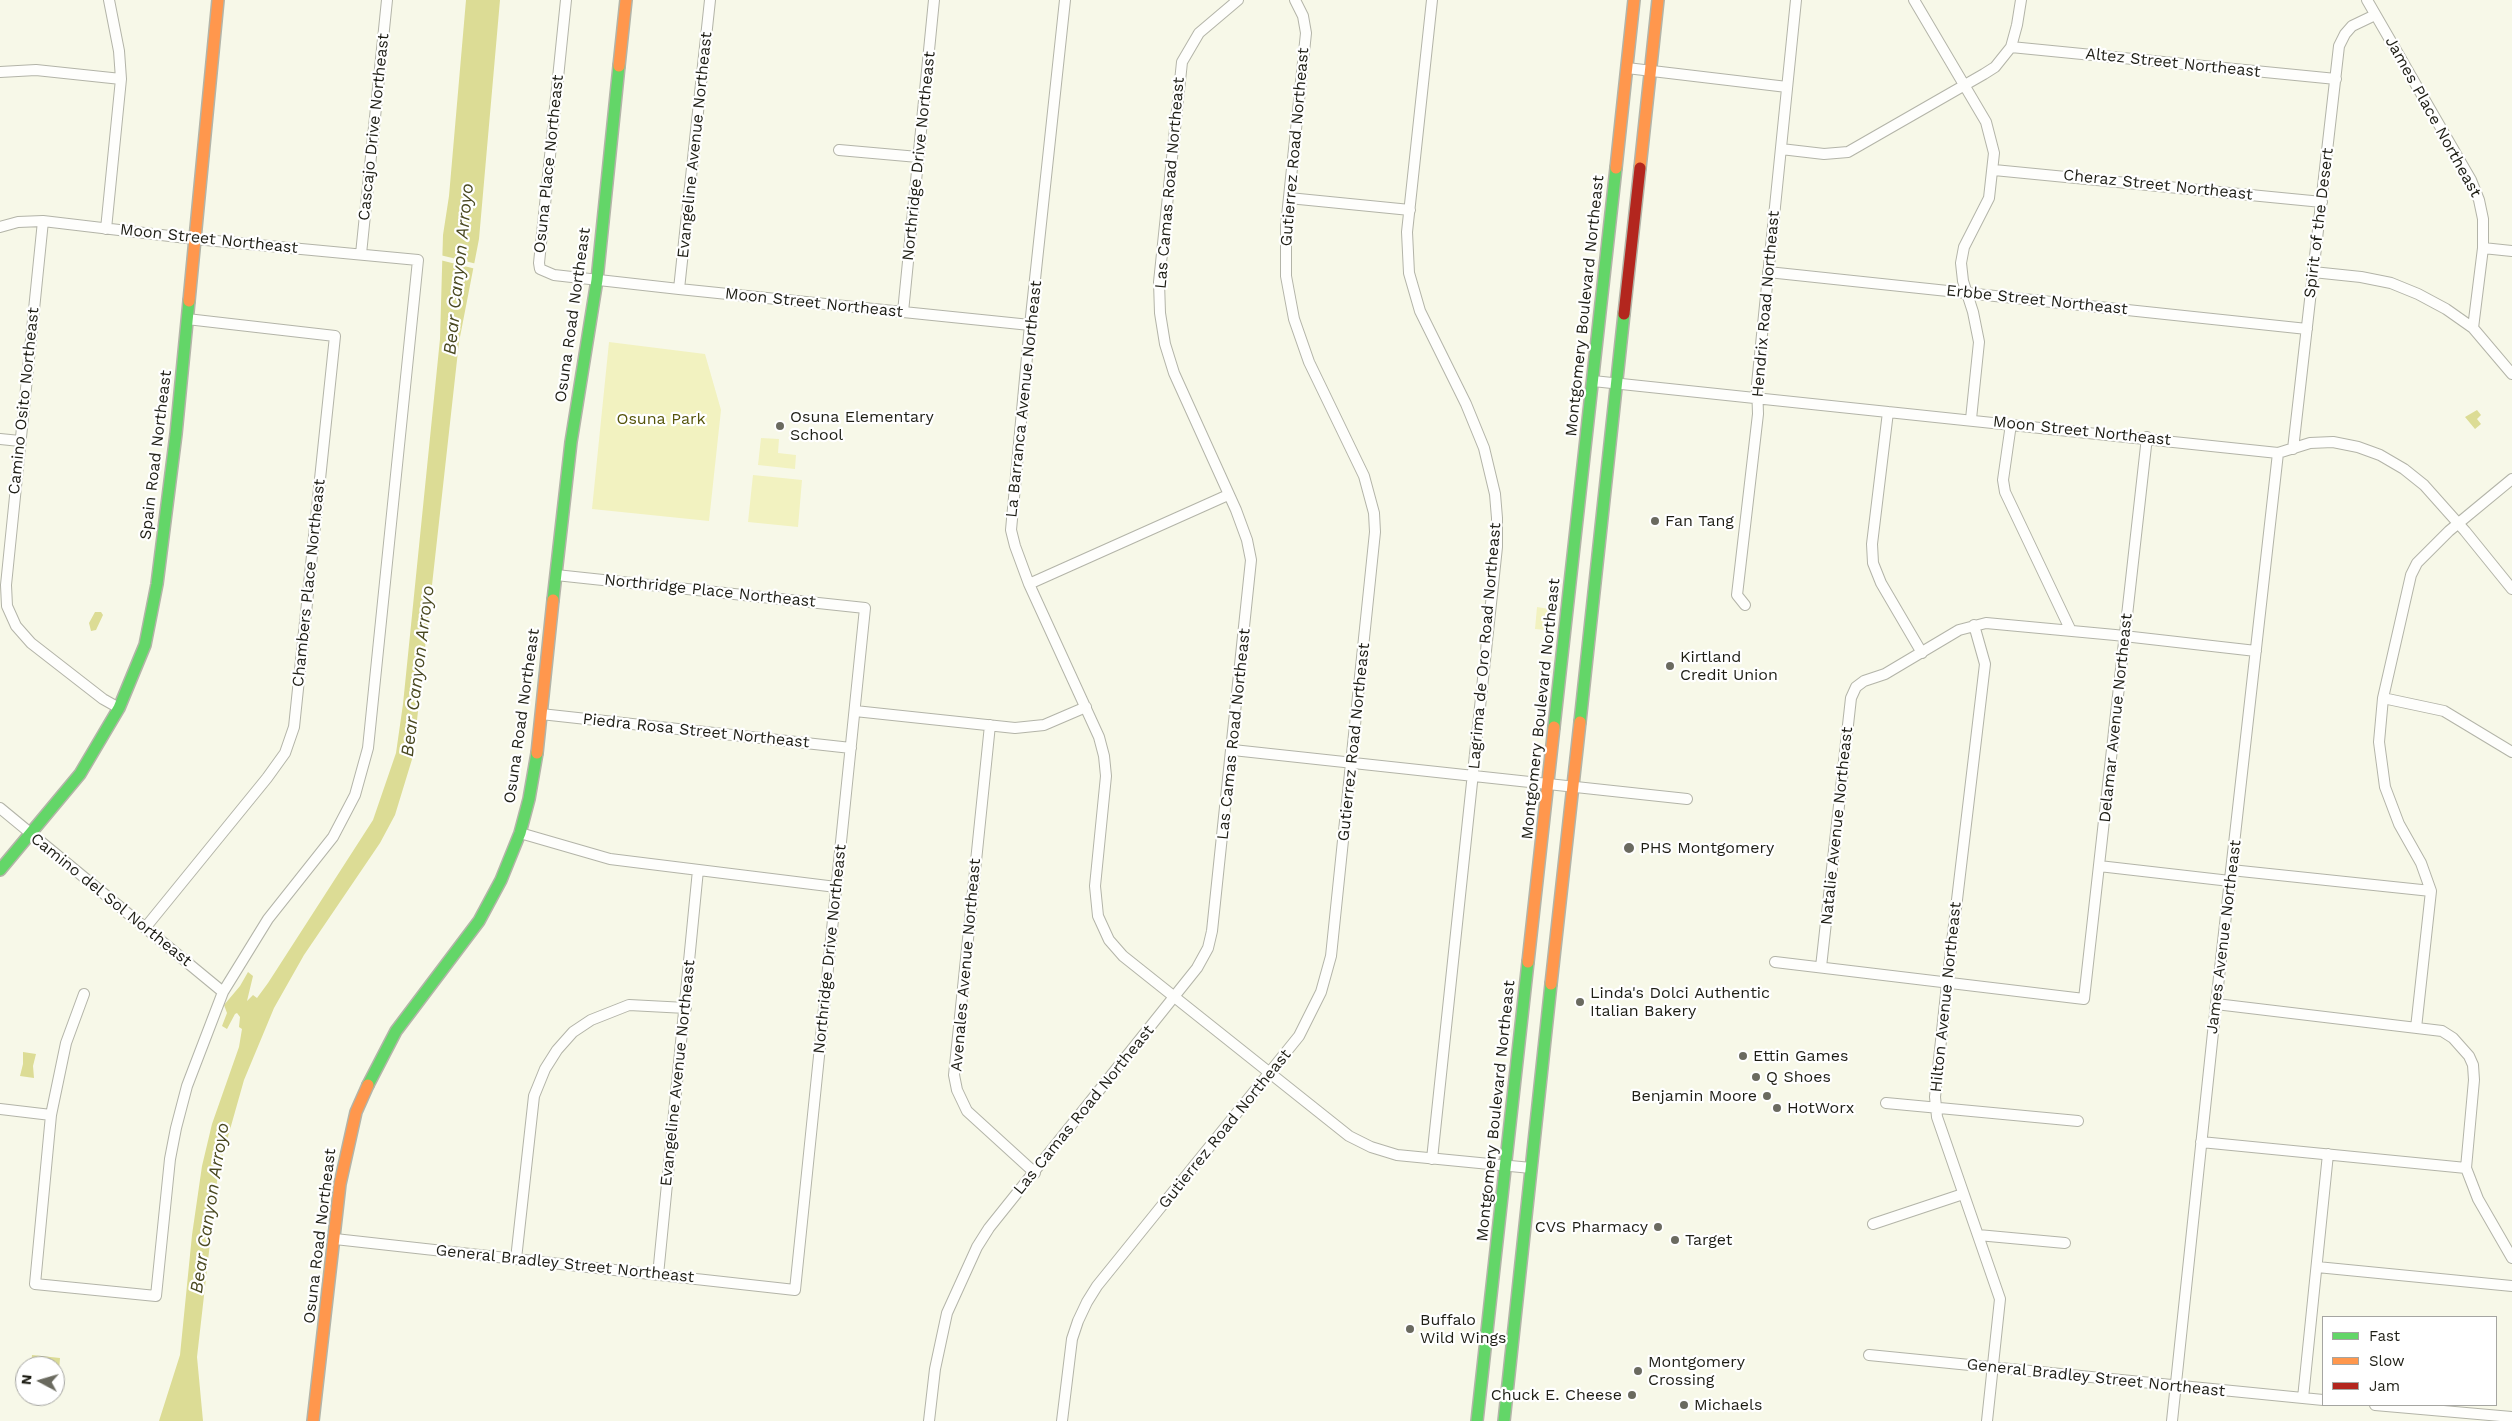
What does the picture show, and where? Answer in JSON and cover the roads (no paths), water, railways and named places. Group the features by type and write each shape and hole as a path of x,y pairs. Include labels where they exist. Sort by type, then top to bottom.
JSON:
{"main road":[{"name":"Spain Road Northeast","path":"0,870 80,774 119,708 145,645 157,584 176,434 218,0"},
{"name":"Osuna Road Northeast","path":"313,1421 340,1184 356,1112 372,1072 396,1031 479,921 501,880 520,833 535,767 571,442 597,280 626,0"},
{"name":"Montgomery Boulevard Northeast","path":"1477,1421 1549,784 1634,0"},
{"path":"1504,1421 1658,0"}],"street":[{"path":"106,229 121,79 119,51 109,0"},
{"name":"Cascajo Drive Northeast","path":"361,254 387,0"},
{"name":"Osuna Place Northeast","path":"566,0 539,263 540,269 547,273 597,280"},
{"name":"Evangeline Avenue Northeast","path":"679,289 710,0"},
{"name":"Northridge Drive Northeast","path":"903,312 934,0"},
{"name":"La Barranca Avenue Northeast","path":"1065,0 1030,325 1011,530 1029,584 1099,737 1106,776 1095,886 1098,916 1109,940 1123,956 1349,1136 1371,1147 1398,1155 1531,1168"},
{"name":"Las Camas Road Northeast","path":"929,1421 946,1313 966,1267 989,1228 1035,1173 1197,968 1208,948 1212,931 1233,750 1251,560 1247,540 1174,373 1165,344 1160,313 1159,282 1182,62 1199,33 1238,0"},
{"name":"Gutierrez Road Northeast","path":"1062,1421 1072,1339 1078,1321 1097,1286 1269,1074 1303,1029 1327,973 1331,956 1374,551 1374,513 1370,493 1361,468 1309,362 1294,319 1286,276 1285,250 1289,198 1306,33 1303,16 1295,0"},
{"name":"Lagrima de Oro Road Northeast","path":"1432,0 1406,252 1413,293 1476,426 1490,468 1495,494 1497,547 1432,1159"},
{"name":"Hendrix Road Northeast","path":"1745,605 1737,595 1758,414 1757,399 1768,272 1796,0"},
{"path":"1914,0 1986,122 1992,139 1994,170 1989,198 1964,247 1962,275 1977,327 1979,342 1971,419"},
{"path":"1780,149 1824,154 1848,152 1995,67 2011,47 2018,24 2021,0"},
{"name":"James Place Northeast","path":"2367,0 2471,180 2480,200 2484,219 2483,248 2473,328"},
{"name":"Spirit of the Desert","path":"2293,449 2339,46 2345,34 2352,26 2375,15"},
{"name":"Altez Street Northeast","path":"2011,47 2336,79"},
{"path":"1627,68 1786,87"},
{"path":"0,72 36,70 121,79"},
{"path":"839,150 918,157"},
{"name":"Cheraz Street Northeast","path":"1994,170 2322,202"},
{"path":"1289,198 1410,210"},
{"name":"Moon Street Northeast","path":"0,227 18,222 43,221 195,239 418,260 368,748 358,786 333,837 268,919 223,992"},
{"name":"Camino Osito Northeast","path":"43,221 6,585 8,606 16,626 31,643 119,708"},
{"path":"2483,248 2512,251"},
{"name":"Erbbe Street Northeast","path":"1768,272 2307,328"},
{"path":"2313,272 2361,277 2391,283 2418,294 2446,309 2473,328 2512,374"},
{"name":"Moon Street Northeast","path":"597,280 1030,325"},
{"name":"Chambers Place Northeast","path":"145,928 267,778 285,753 294,727 335,336 187,320"},
{"name":"Moon Street Northeast","path":"1593,381 2278,452 2310,443 2333,442 2358,447 2380,455 2404,469 2424,485 2459,523 2512,589"},
{"path":"1888,412 1872,544 1873,563 1882,583 1922,653 1959,630 1974,625 1998,623 2256,651"},
{"path":"2011,424 2003,480 2005,492 2071,631"},
{"name":"Delamar Avenue Northeast","path":"1946,984 2084,999 2147,437"},
{"path":"0,439 20,442"},
{"name":"James Avenue Northeast","path":"2172,1421 2216,1004 2278,452"},
{"path":"2416,1028 2430,891 2421,863 2399,824 2385,787 2379,742 2383,698 2411,575 2425,552 2512,479"},
{"path":"1029,584 1228,495"},
{"name":"Northridge Place Northeast","path":"556,575 865,608"},
{"name":"Northridge Drive Northeast","path":"795,1290 865,608"},
{"name":"Hilton Avenue Northeast","path":"1974,625 1986,664 1946,984 1935,1107 2000,1299 1987,1421"},
{"name":"Natalie Avenue Northeast","path":"1821,967 1851,698 1856,687 1864,681 1885,674 1922,653"},
{"path":"2383,698 2444,712 2512,752"},
{"path":"855,711 1015,728 1044,724 1086,707"},
{"name":"Piedra Rosa Street Northeast","path":"541,714 851,748"},
{"name":"Avenales Avenue Northeast","path":"990,725 954,1075 957,1090 967,1111 1035,1173"},
{"path":"1233,750 1687,799"},
{"name":"Camino del Sol Northeast","path":"0,808 29,834 223,992"},
{"path":"520,833 610,859 836,887"},
{"path":"2099,866 2230,881"},
{"name":"Evangeline Avenue Northeast","path":"658,1275 686,1008 698,870"},
{"path":"2232,870 2430,891"},
{"path":"1775,962 1946,984"},
{"path":"84,994 66,1043 52,1115 35,1284 156,1296 170,1159 176,1128 187,1086 223,992"},
{"path":"2216,1004 2442,1031 2453,1038 2469,1056 2473,1066 2474,1080 2466,1168 2478,1198 2512,1258"},
{"path":"516,1259 534,1096 545,1069 557,1050 574,1032 591,1020 629,1005 686,1008"},
{"path":"1886,1103 2078,1121"},
{"path":"0,1109 52,1115"},
{"path":"2201,1142 2466,1168"},
{"path":"2304,1398 2328,1154"},
{"path":"1873,1224 1963,1194"},
{"path":"1978,1235 2065,1244"},
{"name":"General Bradley Street Northeast","path":"335,1239 795,1290"},
{"path":"2317,1267 2512,1286"},
{"name":"General Bradley Street Northeast","path":"1869,1355 2322,1400"},
{"path":"2382,1406 2448,1416 2512,1417"}],"water":[{"name":"Bear Canyon Arroyo","path":"466,0 500,0 479,239 459,342 413,756 395,815 380,843 304,955 274,1008 244,1080 218,1172 197,1357 203,1421 159,1421 180,1355 192,1235 202,1166 212,1124 239,1047 242,1029 239,1027 240,1017 237,1013 227,1029 222,1026 227,1013 224,1005 240,986 248,972 253,976 247,1001 253,995 257,998 268,983 373,820 396,753 403,704 440,339 443,235 449,196"},
{"path":"2477,410 2481,415 2477,419 2481,424 2475,429 2465,417"},
{"path":"95,612 101,612 103,615 96,630 91,631 89,623"},
{"path":"23,1052 36,1054 33,1066 34,1078 20,1076"}],"place":[{"name":"Osuna Elementary School","path":"780,426"},
{"name":"Fan Tang","path":"1655,521"},
{"name":"Kirtland Credit Union","path":"1670,666"},
{"name":"PHS Montgomery","path":"1629,848"},
{"name":"Linda's Dolci Authentic Italian Bakery","path":"1580,1002"},
{"name":"Ettin Games","path":"1743,1056"},
{"name":"Q Shoes","path":"1756,1077"},
{"name":"Benjamin Moore","path":"1767,1096"},
{"name":"HotWorx","path":"1777,1108"},
{"name":"CVS Pharmacy","path":"1658,1227"},
{"name":"Target","path":"1675,1240"},
{"name":"Buffalo Wild Wings","path":"1410,1329"},
{"name":"Montgomery Crossing","path":"1638,1371"},
{"name":"Chuck E. Cheese","path":"1632,1395"},
{"name":"Michaels","path":"1684,1405"}],"park label":[{"name":"Osuna Park","path":"661,419"}]}
